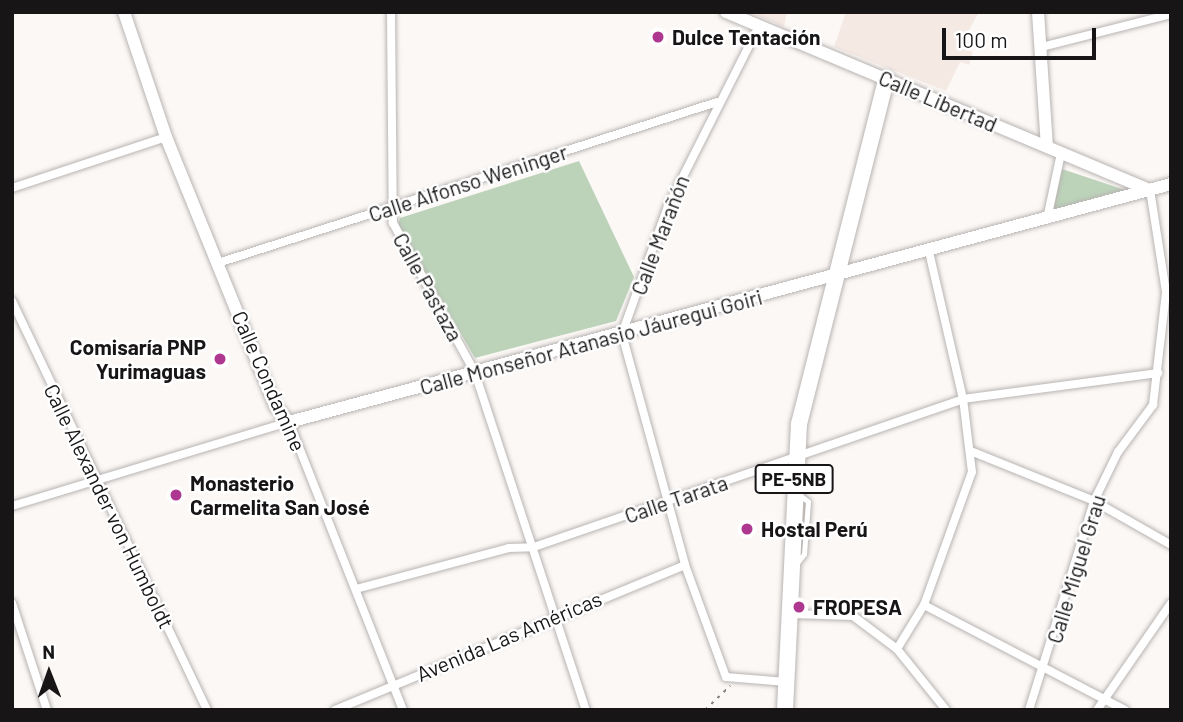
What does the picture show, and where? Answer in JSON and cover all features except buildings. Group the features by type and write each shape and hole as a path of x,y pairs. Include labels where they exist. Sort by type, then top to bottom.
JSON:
{"highway":[{"name":"PE-5NB","path":"785,710 792,614 794,460 831,279 886,79"}],"street":[{"name":"Calle Condamine","path":"124,12 166,137 275,406 289,422 402,710"},
{"name":"Calle Pastaza","path":"391,12 393,223 475,373 557,613 586,710"},
{"name":"Calle Libertad","path":"726,12 1150,190"},
{"path":"1038,12 1047,147"},
{"path":"1042,47 1152,16 1171,14"},
{"name":"Calle Marañón","path":"622,334 655,237 717,102 759,26"},
{"name":"Calle Alfonso Weninger","path":"218,263 717,102"},
{"path":"12,188 166,137"},
{"path":"1047,219 1061,153"},
{"name":"Calle Monseñor Atanasio Jáuregui Goiri","path":"12,506 94,478 289,422 929,253 1171,184"},
{"name":"Calle Miguel Grau","path":"1029,710 1047,666 1094,501 1118,452 1153,405 1169,292 1150,190"},
{"path":"897,649 924,605 967,491 973,452 929,253"},
{"name":"Calle Alexander von Humboldt","path":"12,301 94,478 207,710"},
{"path":"622,334 685,565 731,681 787,682"},
{"name":"Calle Tarata","path":"356,589 509,548 534,547 794,460 963,399 1158,373"},
{"path":"973,452 1094,501 1171,545"},
{"name":"Avenida Las Américas","path":"335,710 557,613 685,565"},
{"path":"12,603 47,710"},
{"path":"1097,710 1171,603"},
{"path":"924,605 1047,666 1125,710"},
{"path":"792,614 853,615 897,649 946,710"}],"path":[{"path":"705,710 729,691 731,681"}],"shaded area":[{"path":"749,12 787,12 784,27"},
{"path":"846,12 979,12 961,45 973,52 969,65 960,62 946,91 834,47"}],"green space":[{"path":"579,161 634,277 616,321 475,358 398,225 400,218"},
{"path":"1062,169 1125,190 1053,210"}],"place":[{"name":"Dulce Tentación","path":"658,37"},
{"name":"Comisaría PNP Yurimaguas","path":"220,359"},
{"name":"Monasterio Carmelita San José","path":"176,495"},
{"name":"Hostal Perú","path":"747,529"},
{"name":"FROPESA","path":"799,607"}]}
